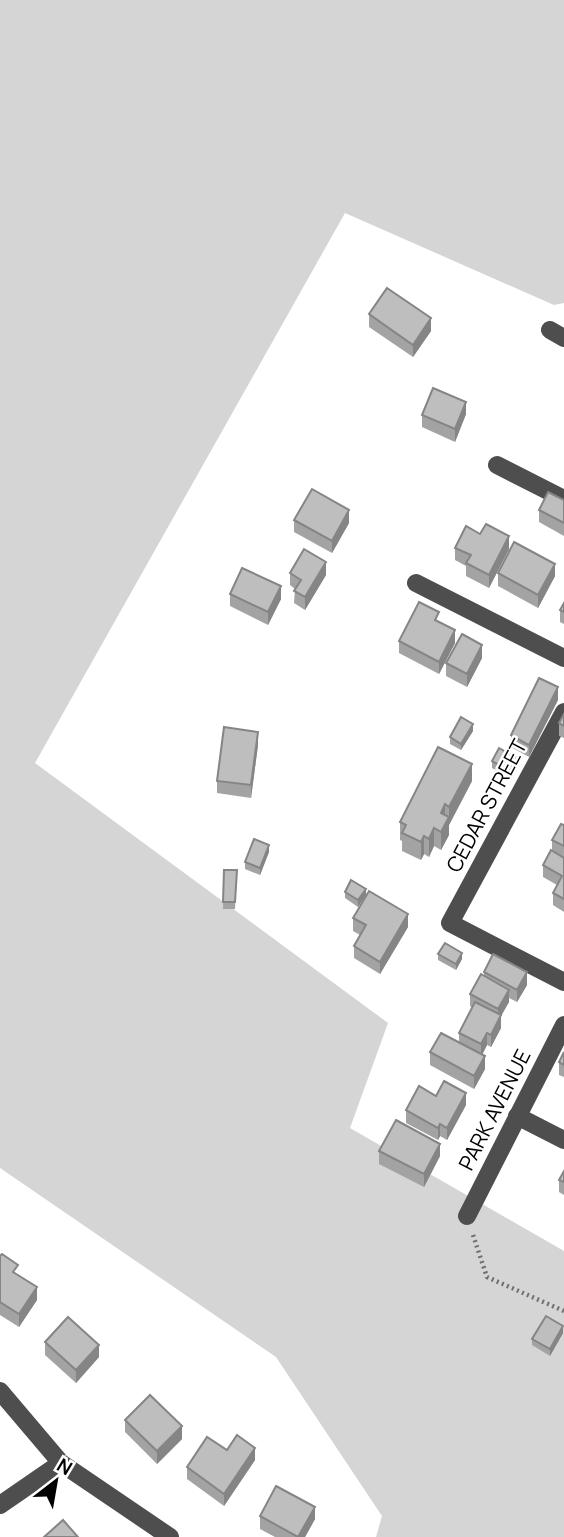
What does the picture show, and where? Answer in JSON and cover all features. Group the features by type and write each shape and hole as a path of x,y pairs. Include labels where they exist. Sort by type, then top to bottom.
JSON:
{"street":[{"path":"497,465 564,499"},
{"path":"416,583 564,658"},
{"name":"CEDAR STREET","path":"564,712 450,923 564,982"},
{"name":"PARK AVENUE","path":"467,1216 564,1025"},
{"path":"517,1116 564,1140"},
{"path":"0,1391 61,1463 170,1537"},
{"path":"0,1506 61,1463"}],"path":[{"path":"467,1216 487,1277 564,1311"}],"shaded area":[{"path":"0,0 564,0 564,303 554,305 345,213 35,763 388,1023 350,1128 564,1251 564,1537 376,1537 382,1516 276,1357 0,1168"}],"building":[{"path":"387,288 431,318 413,345 369,314"},
{"path":"433,388 466,402 455,429 422,415"},
{"path":"312,489 349,510 332,541 294,520"},
{"path":"548,492 564,500 564,523 539,510"},
{"path":"486,524 509,536 489,575 466,563 471,555 455,548 466,526 480,534"},
{"path":"514,542 555,564 538,595 498,573"},
{"path":"304,549 326,562 305,597 294,591 301,580 290,573"},
{"path":"242,568 281,586 268,612 230,594"},
{"path":"419,602 439,612 435,620 455,630 439,662 399,641"},
{"path":"462,634 482,645 467,674 446,663"},
{"path":"539,678 558,687 529,745 511,735"},
{"path":"461,717 473,724 461,744 450,737"},
{"path":"224,727 258,732 251,785 217,781"},
{"path":"438,747 472,764 449,807 445,804 441,813 449,817 441,832 434,828 429,839 424,836 421,842 402,833 406,825 400,822"},
{"path":"499,748 517,758 510,771 492,761"},
{"path":"561,824 564,825 564,846 552,840"},
{"path":"254,839 269,845 260,868 245,862"},
{"path":"551,850 564,858 564,899 553,893 562,876 543,865"},
{"path":"224,870 237,870 235,902 223,902"},
{"path":"351,880 366,889 358,900 345,892"},
{"path":"369,891 408,914 380,962 354,946 366,925 353,918"},
{"path":"445,943 462,953 456,964 438,954"},
{"path":"493,954 527,972 517,990 484,972"},
{"path":"481,974 509,990 498,1009 470,994"},
{"path":"475,1002 501,1015 491,1035 487,1033 481,1044 459,1033"},
{"path":"441,1033 485,1056 474,1076 430,1052"},
{"path":"564,1052 564,1065 559,1062"},
{"path":"444,1081 466,1093 447,1128 440,1124 438,1128 406,1110 419,1086 436,1096"},
{"path":"396,1120 440,1144 424,1174 379,1151"},
{"path":"2,1254 18,1265 13,1272 37,1287 19,1314 0,1302"},
{"path":"546,1316 563,1326 550,1349 532,1339"},
{"path":"68,1317 99,1345 76,1370 45,1342"},
{"path":"150,1395 182,1426 157,1451 125,1420"},
{"path":"237,1435 255,1448 224,1494 187,1467 207,1437 227,1450"},
{"path":"276,1486 315,1507 298,1537 260,1516"},
{"path":"63,1520 78,1537 44,1537"}]}
